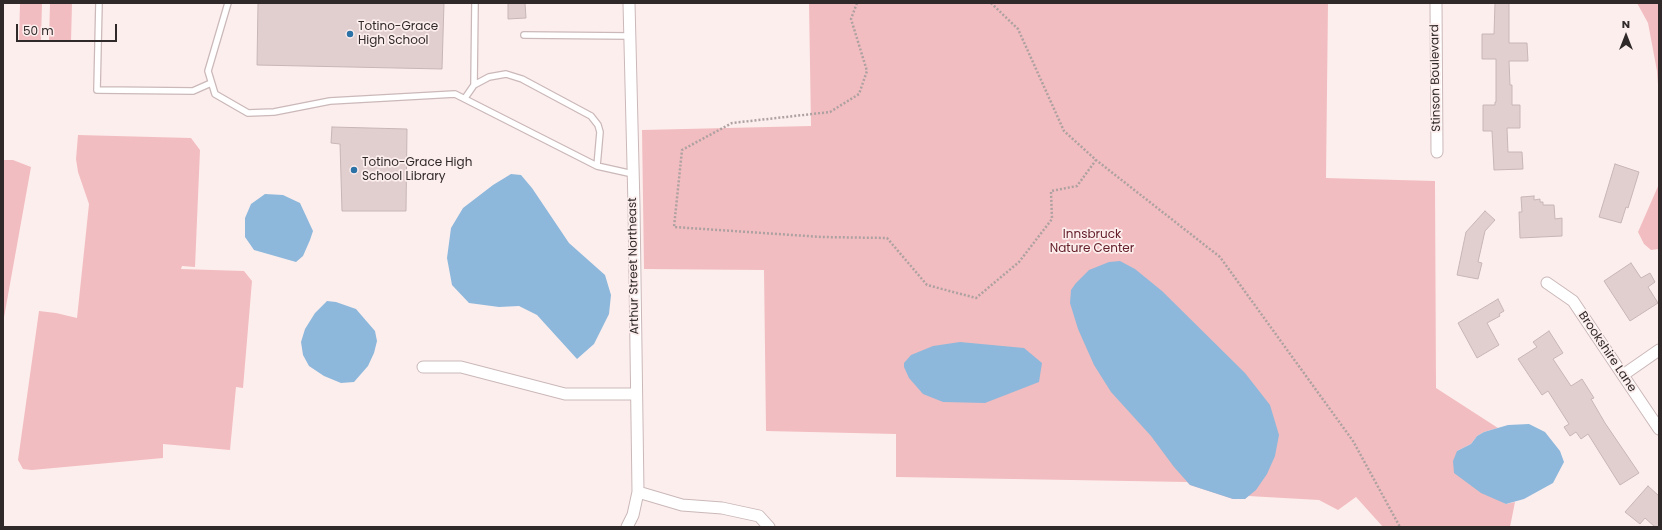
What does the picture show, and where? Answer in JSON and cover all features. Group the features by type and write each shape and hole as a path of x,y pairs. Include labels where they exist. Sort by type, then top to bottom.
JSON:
{"street":[{"name":"Arthur Street Northeast","path":"627,527 633,515 638,492 629,3"},
{"name":"Stinson Boulevard","path":"1436,3 1437,152"},
{"name":"Brookshire Lane","path":"1547,283 1573,302 1659,429"},
{"path":"1623,374 1659,350"},
{"path":"423,367 461,367 565,394 636,394"},
{"path":"638,492 682,505 722,508 759,516 769,527"}],"lane":[{"path":"99,3 97,90 193,91 211,83"},
{"path":"228,3 208,71 215,94 248,113 274,112 330,101 455,94 597,166 633,174"},
{"path":"474,85 475,3"},
{"path":"524,35 629,36"},
{"path":"465,98 474,85 489,77 506,74 522,79 591,116 598,125 600,132 597,166"}],"path":[{"path":"856,3 851,19 867,71 859,94 830,112 732,123 682,150 674,227 822,237 887,238 927,285 976,298 1019,262 1052,219 1051,191 1077,186 1096,160"},
{"path":"991,3 1018,29 1064,131 1096,160 1220,257 1353,441 1400,527"}],"green space":[{"path":"20,3 42,3 41,41 19,41"},
{"path":"50,3 72,3 71,42 49,41"},
{"name":"Innsbruck Nature Center","path":"809,3 1328,3 1326,178 1435,181 1436,388 1498,428 1484,432 1477,436 1471,444 1457,451 1496,498 1506,504 1515,502 1510,527 1383,527 1356,497 1338,510 1319,500 1248,496 1245,499 1233,499 1190,485 1187,482 896,477 896,434 766,431 764,270 644,269 642,130 811,126"},
{"path":"1637,3 1659,3 1659,99 1657,71 1648,23"},
{"path":"78,135 191,138 200,150 195,267 182,266 181,269 244,271 252,281 243,388 236,387 230,450 163,444 163,458 32,470 23,469 18,460 39,311 77,318 89,204 78,172 76,159"},
{"path":"3,160 13,160 31,167 3,323"},
{"path":"1659,184 1659,249 1651,250 1644,244 1638,232"}],"water":[{"path":"511,174 521,175 532,188 569,243 605,275 611,295 609,314 594,344 577,359 537,315 519,306 499,307 469,303 452,285 447,258 451,228 463,208 493,185"},
{"path":"265,194 283,195 300,203 313,231 303,256 296,262 254,250 245,237 245,218 251,204"},
{"path":"1120,261 1135,269 1162,291 1245,373 1270,405 1279,435 1275,456 1267,474 1256,490 1245,499 1233,499 1190,485 1174,467 1151,436 1111,392 1094,365 1078,329 1070,303 1071,290 1089,270 1109,262"},
{"path":"327,301 336,302 356,309 375,331 377,341 374,353 368,366 354,382 341,383 324,376 309,366 303,355 301,342 305,329 315,313"},
{"path":"960,342 1024,348 1042,363 1039,382 985,403 943,402 923,394 909,378 904,367 904,363 911,355 933,346"},
{"path":"1529,424 1545,432 1560,451 1564,462 1553,483 1524,499 1506,504 1481,493 1454,473 1453,461 1457,451 1471,444 1477,436 1484,432 1508,425"}],"building":[{"name":"Totino-Grace High School","path":"258,3 444,3 442,69 257,65"},
{"path":"508,3 525,3 526,18 508,19"},
{"path":"1495,3 1509,3 1509,43 1527,43 1528,61 1509,61 1510,85 1512,85 1512,105 1520,105 1520,128 1507,128 1508,152 1522,152 1523,169 1494,170 1492,131 1483,131 1483,105 1495,105 1496,102 1496,59 1482,59 1482,34 1494,34"},
{"name":"Totino-Grace High School Library","path":"332,127 407,129 406,211 342,211 340,144 331,143"},
{"path":"1615,164 1639,172 1628,208 1626,207 1621,223 1599,217"},
{"path":"1534,196 1534,200 1540,199 1540,202 1543,202 1543,205 1554,205 1555,219 1562,218 1562,236 1520,238 1519,212 1522,212 1521,197"},
{"path":"1485,211 1495,220 1485,231 1478,262 1482,263 1478,279 1457,275 1466,232"},
{"path":"1631,263 1641,278 1650,273 1655,282 1648,287 1658,303 1630,321 1604,281"},
{"path":"1498,299 1504,311 1499,314 1500,316 1487,323 1499,345 1477,358 1458,323"},
{"path":"1549,331 1563,353 1553,359 1571,386 1582,379 1594,398 1591,399 1605,423 1639,473 1620,485 1588,434 1581,439 1576,432 1570,436 1564,427 1569,424 1548,391 1542,395 1518,359 1537,347 1533,342"},
{"path":"1648,486 1659,496 1659,527 1655,527 1645,518 1640,524 1625,512"}],"place":[{"name":"Totino-Grace High School","path":"350,34"},
{"name":"Totino-Grace High School Library","path":"354,170"}]}
